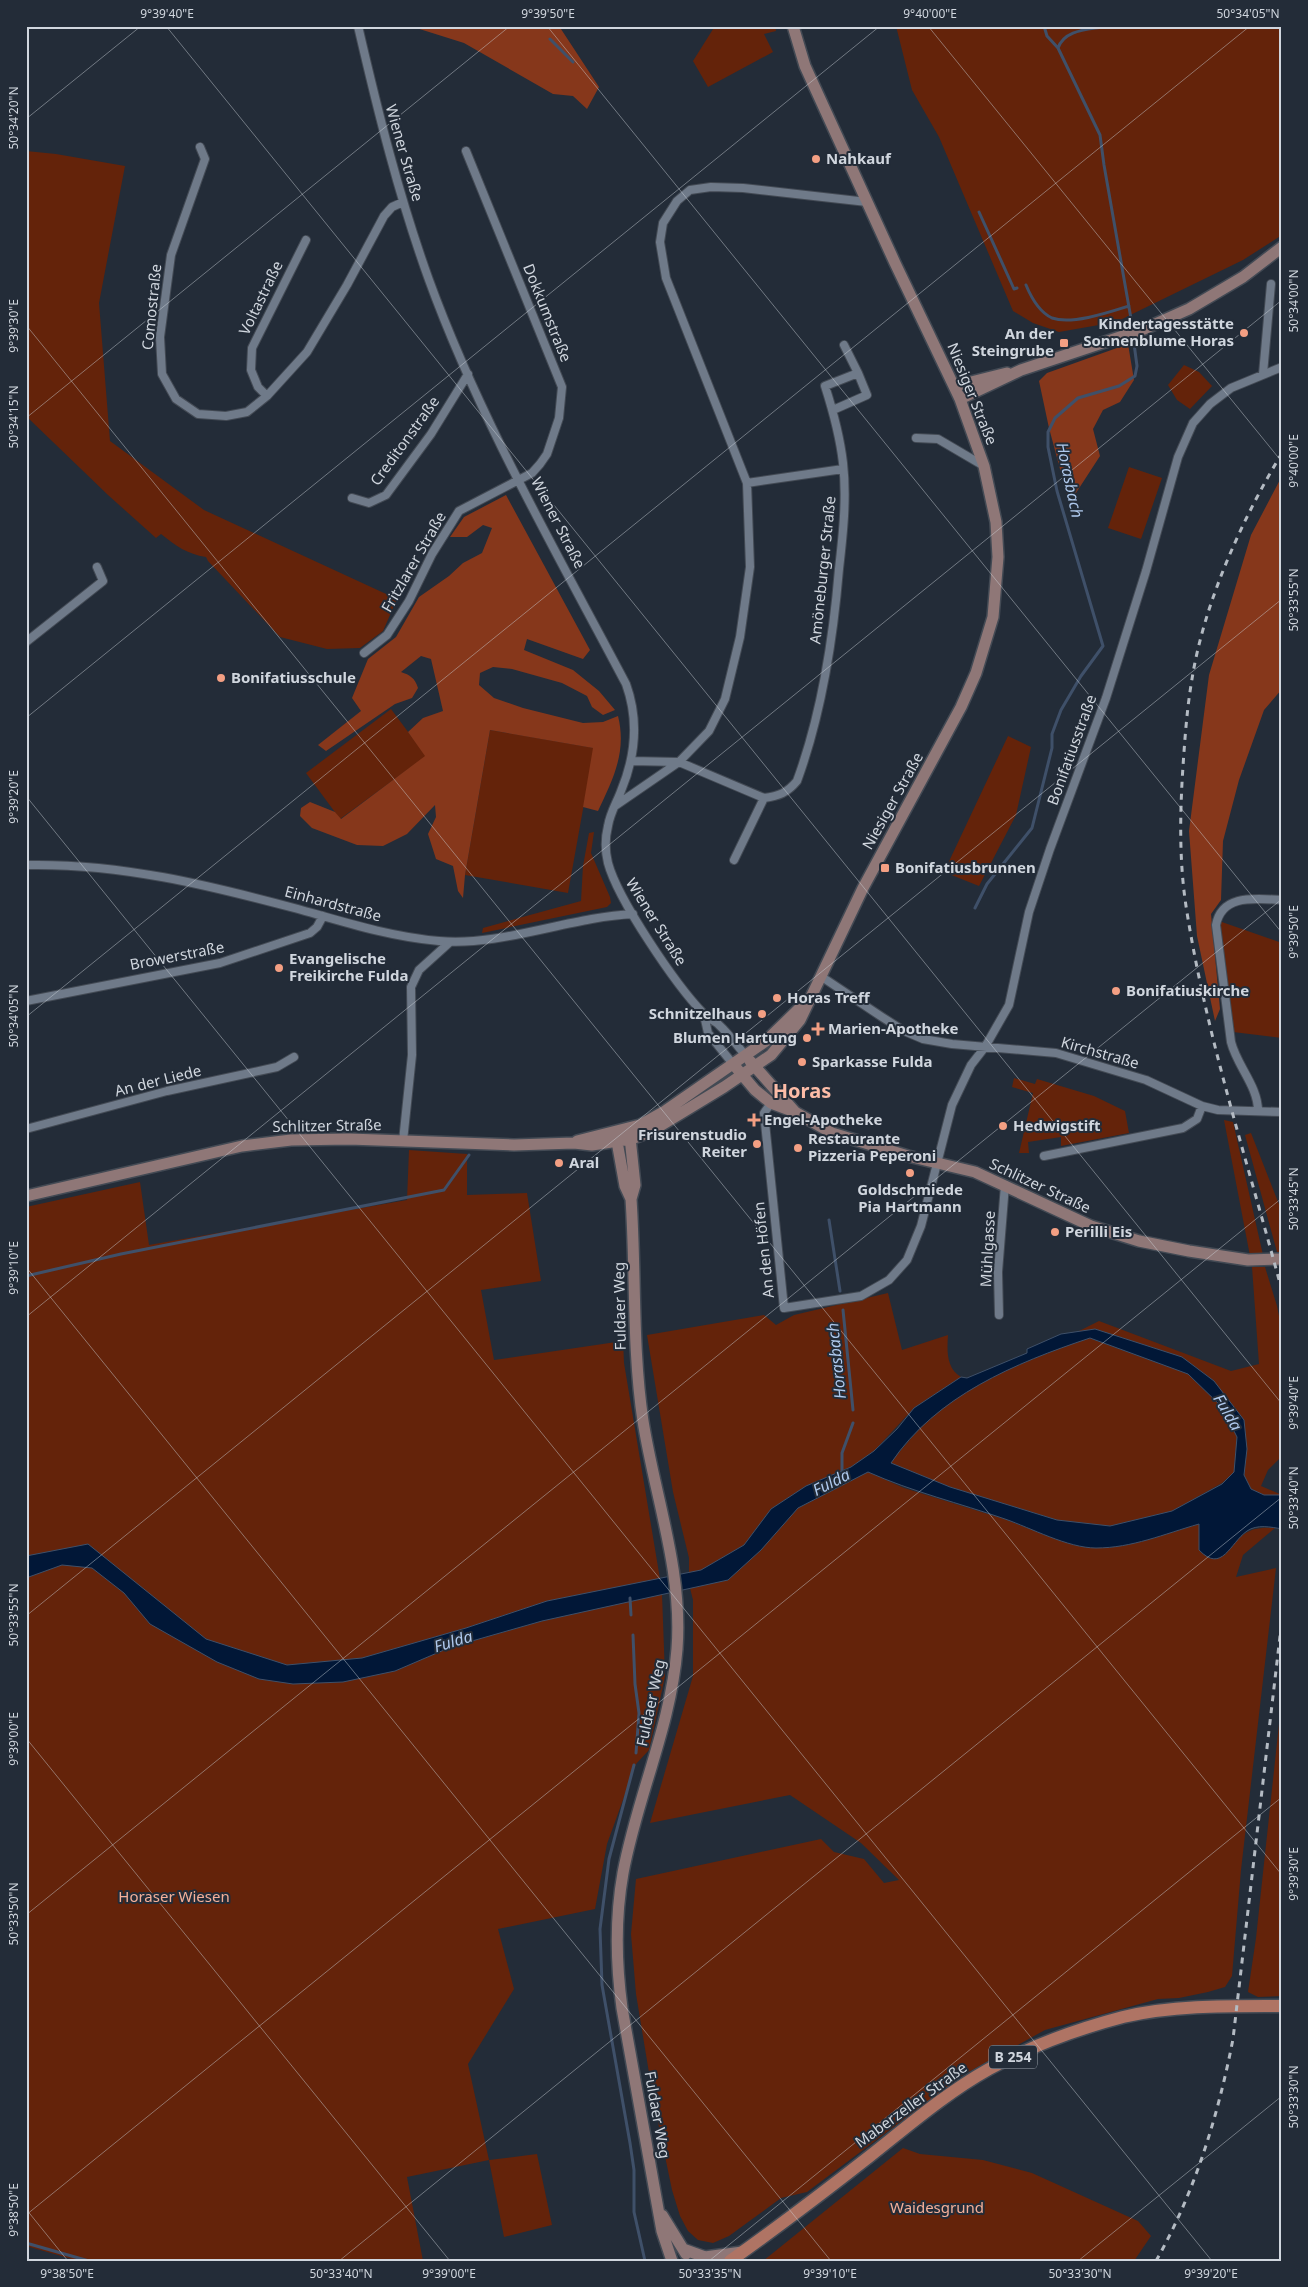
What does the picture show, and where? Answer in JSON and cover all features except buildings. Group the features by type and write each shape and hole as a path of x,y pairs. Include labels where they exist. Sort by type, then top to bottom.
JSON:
{"main road":[{"name":"Niesiger Straße","path":"754,1066 771,1055 800,1020 863,888 962,707 987,640 997,587 996,522 984,466 960,399 805,66 793,26"},
{"path":"955,386 1021,370 1144,329 1217,293 1243,277 1282,247"},
{"path":"960,399 1021,370"},
{"name":"Niesiger Straße","path":"733,1064 770,1038 810,998"},
{"name":"Schlitzer Straße","path":"746,1055 796,1112"},
{"name":"Schlitzer Straße","path":"630,1134 733,1064 755,1090 771,1103 796,1112 814,1124 846,1138 974,1172 1005,1185 1067,1216 1139,1241 1248,1260 1281,1259"},
{"name":"Schlitzer Straße","path":"26,1196 267,1142 315,1138 514,1145 574,1143 595,1135 616,1137 650,1132 754,1066"},
{"name":"Fuldaer Weg","path":"630,1134 636,1185 632,1199 639,1390 674,1572 678,1628 675,1667 668,1708 623,1873 617,1929 618,1972 621,2000 658,2209 667,2255 672,2261"},
{"name":"Fuldaer Weg","path":"616,1137 625,1186 632,1199"},
{"name":"Maberzeller Straße","path":"730,2261 795,2214 943,2099 988,2070 1028,2050 1089,2027 1142,2014 1210,2007 1282,2006"},
{"name":"Fuldaer Weg","path":"658,2209 690,2261"},
{"path":"683,2249 705,2257 742,2252"}],"street":[{"name":"Wiener Straße","path":"358,26 373,94 403,202 430,281 468,374 519,479 626,684 634,714 635,738 627,777 608,823 606,840 608,862 614,879 658,954 704,1015 718,1024 746,1055"},
{"name":"Comostraße","path":"200,147 205,159 171,255 160,337 162,374 176,400 198,414 226,416 247,412 267,396 308,352 348,285 384,216 392,207 403,202"},
{"name":"Dokkumstraße","path":"466,151 562,387 559,418 547,454 532,473 519,479"},
{"path":"614,806 679,762 709,731 725,699 732,672 740,638 750,567 747,483 666,278 660,242 662,223 677,201 690,190 711,187 748,188 868,202"},
{"name":"Voltastraße","path":"267,396 258,387 252,370 252,348 306,240"},
{"path":"1263,374 1271,284"},
{"path":"833,410 868,395 844,345"},
{"name":"Bonifatiusstraße","path":"936,1162 952,1105 971,1065 985,1047 1009,1005 1029,912 1050,849 1106,698 1146,571 1178,457 1193,423 1210,404 1231,388 1282,368"},
{"name":"Amöneburger Straße","path":"764,798 777,796 788,791 797,781 820,699 835,618 842,542 843,469 833,410 825,386 858,373"},
{"name":"Creditonstraße","path":"352,498 369,503 386,495 431,434 468,374"},
{"path":"916,438 938,439 984,466"},
{"path":"747,483 843,469"},
{"name":"Fritzlarer Straße","path":"364,653 387,635 409,601 432,554 459,511 519,479"},
{"path":"26,642 103,581 97,567"},
{"path":"631,761 679,762 764,798 734,860"},
{"name":"Einhardstraße","path":"26,865 95,867 158,875 220,888 389,933 450,942 493,938 605,916 633,914"},
{"path":"1258,1111 1255,1094 1237,1061 1231,1042 1216,925 1220,913 1234,901 1242,899 1282,900"},
{"name":"Browerstraße","path":"26,1001 235,958 310,933 317,927 323,916"},
{"path":"403,1141 412,1055 411,986 419,970 450,942"},
{"name":"Kirchstraße","path":"822,977 904,1031 933,1041 1056,1054 1146,1080 1202,1106 1234,1112 1282,1112"},
{"name":"Wiener Straße","path":"704,1015 708,1033 733,1064"},
{"name":"An der Liede","path":"26,1128 167,1091 277,1067 294,1057"},
{"name":"An den Höfen","path":"771,1103 764,1113 784,1308 861,1296 889,1280 907,1260 921,1226 936,1162"},
{"path":"1044,1156 1183,1128 1197,1119 1202,1106"},
{"name":"Mühlgasse","path":"999,1314 998,1272 1005,1185"}],"green space":[{"path":"715,26 775,26 776,31 764,34 773,52 708,87 693,61"},
{"path":"896,26 1282,26 1282,235 1243,260 1116,322 1059,332 1033,323 1013,311 939,137 912,90"},
{"path":"26,151 56,154 125,166 99,303 110,441 204,510 397,599 383,631 360,648 327,649 280,637 206,557 182,549 161,534 156,538 26,416"},
{"path":"1184,365 1199,372 1212,386 1190,409 1177,400 1168,385"},
{"path":"1129,467 1162,478 1141,539 1108,528"},
{"path":"391,709 426,756 340,819 306,773"},
{"path":"490,730 594,748 568,893 465,875"},
{"path":"1008,736 1031,747 1016,815 979,886 944,872"},
{"path":"594,832 591,853 610,897 611,903 607,907 482,933 483,928 581,901 583,866 589,833"},
{"path":"1219,921 1282,943 1282,1038 1233,1032"},
{"path":"1014,1078 1035,1084 1037,1079 1094,1096 1125,1111 1129,1133 1061,1146 1061,1137 1028,1142 1029,1153 1019,1153 1033,1093 1012,1087"},
{"path":"1224,1120 1233,1122 1263,1255 1250,1256"},
{"path":"1251,1133 1282,1212 1282,1252 1277,1252 1245,1135"},
{"name":"Horaser Wiesen","path":"409,1150 467,1154 467,1195 527,1193 541,1281 481,1290 494,1360 623,1341 624,1363 660,1579 547,1601 466,1628 362,1658 287,1665 253,1654 263,1672 395,1671 451,1647 542,1621 662,1594 665,1676 658,1709 649,1750 636,1764 607,1844 595,1909 498,1929 514,1989 468,2064 489,2160 407,2177 423,2261 79,2261 26,2246 26,1207 140,1182 149,1245 407,1200"},
{"path":"1252,1267 1265,1267 1277,1306 1282,1331 1282,1456 1268,1470 1261,1486 1282,1495 1264,1495 1251,1489 1244,1475 1247,1449 1214,1381 1182,1357 1095,1329 1077,1332 1099,1321 1231,1371 1259,1364"},
{"path":"888,1293 902,1350 948,1335 950,1364 952,1369 961,1377 914,1408 874,1451 851,1467 806,1486 771,1509 744,1545 701,1571 689,1573 689,1558 673,1492 647,1335 764,1315 776,1325 794,1315"},
{"path":"1089,1338 1188,1374 1222,1407 1237,1437 1234,1472 1222,1483 1172,1511 1110,1526 1057,1520 950,1487 890,1463 928,1419 943,1406 962,1394 1026,1361"},
{"path":"868,1472 904,1488 1004,1519 1059,1540 1184,1528 1199,1523 1225,1555 1246,1533 1258,1528 1275,1528 1243,1555 1236,1577 1276,1568 1241,1870 1232,1976 1225,1987 1208,1992 1179,1998 1158,1999 1045,2030 963,2075 807,2192 781,2198 729,2236 713,2243 698,2240 688,2231 680,2216 672,2190 654,2103 636,1994 631,1934 636,1879 821,1839 834,1852 864,1859 884,1883 899,1880 861,1843 790,1795 650,1823 693,1676 693,1600 690,1588 728,1580 761,1550 798,1508"},
{"path":"1282,1696 1282,1996 1258,1997 1248,1992 1256,1938"},
{"name":"Waidesgrund","path":"903,2148 920,2154 983,2160 1032,2173 1138,2221 1151,2236 1134,2261 763,2261"},
{"path":"537,2154 552,2225 504,2237 489,2160"}],"shaded area":[{"path":"410,26 559,26 599,87 587,109 573,96 553,94 464,43"},
{"path":"1128,344 1134,380 1120,402 1103,410 1093,429 1100,456 1074,496 1071,510 1049,428 1039,381 1047,373"},
{"path":"1282,476 1282,689 1264,710 1239,780 1223,841 1221,900 1211,914 1220,1009 1215,1021 1197,936 1189,831 1209,675 1251,535"},
{"path":"506,495 590,650 583,659 527,639 524,650 573,670 599,691 615,710 603,715 592,707 587,696 562,683 512,669 493,667 480,673 479,685 494,698 523,708 583,723 603,722 618,716 621,742 620,753 609,788 598,811 583,807 593,748 490,730 465,875 463,898 458,891 453,866 436,859 428,834 436,817 435,805 407,834 383,846 357,845 312,828 300,816 301,808 310,802 335,812 341,819 425,756 408,732 423,718 443,711 431,659 421,656 401,672 412,677 417,685 418,688 412,698 395,704 326,751 318,745 361,711 352,698 368,659 396,637 419,597 449,576 463,563 482,553 492,528 483,525 467,537 450,537 464,517"}],"water":[{"name":"Fulda","path":"1095,1329 1182,1357 1214,1381 1244,1420 1247,1449 1244,1475 1251,1489 1264,1495 1282,1495 1282,1529 1255,1527 1241,1536 1220,1558 1214,1559 1207,1557 1199,1550 1199,1524 1122,1546 1085,1547 1062,1541 1005,1519 868,1472 798,1508 761,1550 728,1580 542,1621 451,1647 395,1671 343,1682 293,1684 259,1679 217,1662 150,1624 124,1593 92,1568 62,1565 26,1578 26,1556 88,1544 206,1639 287,1665 362,1658 466,1628 547,1601 701,1570 744,1545 771,1509 806,1486 851,1467 874,1451 897,1429 914,1408 961,1377 967,1378 1027,1353 1027,1349 1061,1334","holes":["1090,1338 1188,1374 1222,1407 1237,1437 1234,1472 1222,1484 1172,1511 1110,1526 1057,1520 950,1487 891,1463 909,1439 931,1419 979,1385 1034,1359"]}],"waterway":[{"name":"Horasbach","path":"1044,26 1047,36 1058,48 1100,135 1133,330"},
{"path":"1058,48 1061,41 1072,33 1108,26"},
{"path":"550,39 573,62"},
{"path":"979,212 1014,289 1017,288"},
{"path":"1026,285 1039,308 1052,318 1060,320 1091,317 1129,306"},
{"name":"Horasbach","path":"975,908 987,884 1032,828 1052,748 1052,734 1061,710 1081,676 1103,646 1057,491 1048,447 1048,432 1055,418 1078,398 1119,386 1135,376 1137,366 1133,336"},
{"path":"26,1276 121,1254 444,1190 469,1155"},
{"name":"Horasbach","path":"829,1220 840,1291"},
{"name":"Horasbach","path":"843,1310 853,1410"},
{"name":"Horasbach","path":"842,1473 842,1453 853,1423"},
{"path":"630,1598 631,1615"},
{"path":"633,1635 635,1684 639,1713 636,1753"},
{"path":"634,1765 609,1859 600,1929 602,1985 630,2143 634,2170 634,2212 645,2261"},
{"path":"26,2243 89,2261"}],"railway":[{"path":"1282,453 1239,533 1215,591 1206,621 1190,690 1186,722 1181,818 1182,871 1194,955 1216,1051 1282,1291"},
{"path":"1156,2261 1170,2235 1204,2153 1233,2039 1282,1619"}],"place":[{"name":"Nahkauf","path":"816,159"},
{"name":"Kindertagesstätte Sonnenblume Horas","path":"1244,333"},
{"name":"An der Steingrube","path":"1064,343"},
{"name":"Bonifatiusschule","path":"221,678"},
{"name":"Bonifatiusbrunnen","path":"885,868"},
{"name":"Evangelische Freikirche Fulda","path":"279,968"},
{"name":"Bonifatiuskirche","path":"1116,991"},
{"name":"Horas Treff","path":"777,998"},
{"name":"Schnitzelhaus","path":"762,1014"},
{"name":"Marien-Apotheke","path":"818,1029"},
{"name":"Blumen Hartung","path":"807,1038"},
{"name":"Sparkasse Fulda","path":"802,1062"},
{"name":"Engel-Apotheke","path":"754,1120"},
{"name":"Hedwigstift","path":"1003,1126"},
{"name":"Frisurenstudio Reiter","path":"757,1144"},
{"name":"Restaurante Pizzeria Peperoni","path":"798,1148"},
{"name":"Aral","path":"559,1163"},
{"name":"Goldschmiede Pia Hartmann","path":"910,1173"},
{"name":"Perilli Eis","path":"1055,1232"}],"district":[{"name":"Horas","path":"802,1091"}]}
